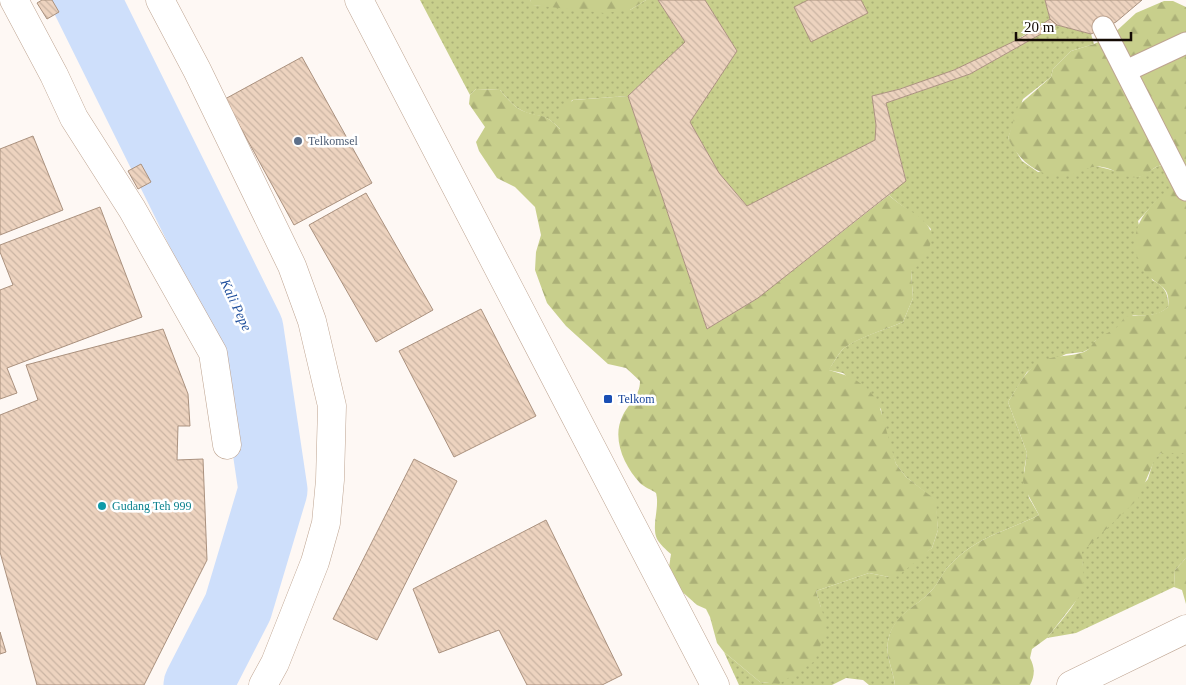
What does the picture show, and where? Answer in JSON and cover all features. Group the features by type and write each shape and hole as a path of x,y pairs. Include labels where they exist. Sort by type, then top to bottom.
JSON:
{"street":[{"path":"14,0 54,75 74,118 132,209 213,353 226,445"},
{"path":"160,0 201,79 292,266 312,321 332,406 330,480 326,523 315,562 275,663 263,685"},
{"path":"359,0 715,685"},
{"path":"1071,685 1186,629"}],"lane":[{"path":"1104,27 1186,190"},
{"path":"1126,71 1186,43"}],"green space":[{"path":"420,0 530,0 533,5 630,10 646,0 658,0 685,42 628,96 572,100 561,130 550,120 518,108 500,90 476,89 470,95"},
{"path":"530,0 646,0 630,10 604,13 532,5"},
{"path":"705,0 1045,0 1050,19 1009,44 942,75 872,96 876,125 875,140 747,206 719,173 690,122 737,51"},
{"path":"1164,1 1173,1 1186,7 1186,162 1163,165 1141,176 1129,177 1106,168 1098,167 1062,176 1052,175 1043,173 1026,162 1008,138 1018,106 1051,77 1053,69 1071,51 1094,44 1111,36 1136,13"},
{"path":"1057,25 1091,34 1094,44 1071,51 1053,69 1051,77 1023,99 1008,138 1022,161 1038,172 1096,166 1139,177 1158,166 1186,162 1186,186 1156,201 1138,221 1152,280 1160,284 1165,290 1168,298 1168,307 1156,314 1133,315 1121,327 1095,341 1091,348 1083,352 1066,354 1041,362 1027,372 1008,402 1027,453 1024,471 1029,498 1039,515 990,536 958,557 947,568 932,590 902,616 892,629 888,644 889,661 895,685 869,685 863,680 846,678 832,685 739,685 724,652 760,682 769,683 821,608 816,591 869,573 889,577 932,548 938,530 935,500 906,477 896,464 883,427 881,409 843,373 828,370 847,346 903,322 913,298 911,271 931,229 889,195 906,180 886,103 970,74"},
{"path":"476,89 500,90 518,108 527,113 549,119 560,129 560,112 573,100 628,96 707,329 758,298 889,195 927,224 931,231 928,250 917,267 911,271 913,298 903,322 847,346 840,352 829,370 851,377 866,387 878,401 896,464 906,477 936,500 938,530 932,548 898,576 889,577 869,573 816,591 824,617 824,635 815,661 779,684 760,682 724,652 717,643 706,609 697,605 670,581 668,574 671,554 660,543 655,534 656,493 634,476 624,460 619,442 618,433 623,415 638,391 640,381 626,368 608,364 566,326 547,303 535,270 536,252 541,235 535,207 515,187 497,178 479,151 476,142 485,127 469,104 470,95"},
{"path":"1180,185 1186,186 1186,453 1161,453 1155,459 1138,499 1082,552 1084,581 1079,597 1047,638 1032,649 1030,658 1034,672 1030,685 895,685 889,661 888,644 892,629 901,616 932,590 947,568 958,557 990,536 1039,515 1025,489 1023,481 1027,453 1008,402 1022,380 1039,362 1086,351 1095,341 1118,326 1124,317 1157,313 1168,307 1168,294 1166,290 1151,278 1142,267 1138,259 1135,242 1138,226 1150,207 1166,192"},
{"path":"1161,453 1186,453 1186,558 1175,570 1174,587 1076,633 1047,638 1071,608 1080,590 1083,567 1081,552 1148,479 1154,459"},
{"path":"1186,558 1186,604 1182,590 1174,587 1175,570"}],"building":[{"path":"42,0 52,0 59,12 47,19 37,3"},
{"path":"658,0 705,0 737,51 690,122 719,173 747,206 875,140 876,125 872,96 900,89 954,70 1023,37 1050,19 1057,25 970,74 886,103 906,181 758,298 707,329 628,96 685,42"},
{"path":"808,0 861,0 868,13 811,42 794,7"},
{"path":"1045,0 1142,0 1116,22 1091,34 1057,25 1050,19"},
{"name":"Telkomsel","path":"302,57 372,183 294,225 225,99"},
{"path":"33,136 63,210 0,235 0,149"},
{"path":"141,164 151,182 138,189 128,171"},
{"path":"366,193 433,310 376,342 309,225"},
{"path":"100,207 142,317 7,368 17,393 0,399 0,290 13,285 0,252 0,245"},
{"path":"481,309 536,416 454,457 399,351"},
{"name":"Gudang Teh 999","path":"163,329 188,394 190,426 178,426 177,460 203,459 207,560 144,685 37,685 0,552 0,415 38,400 26,365"},
{"path":"414,459 457,481 377,640 333,619"},
{"path":"546,520 622,675 602,685 527,685 499,630 439,653 413,589"},
{"path":"0,632 6,652 0,654"}],"waterway":[{"name":"Kali Pepe","path":"86,0 249,329 273,490 238,607 198,685"}],"place":[{"name":"Telkomsel","path":"298,141"},
{"name":"Telkom","path":"608,399"},
{"name":"Gudang Teh 999","path":"102,506"}]}
